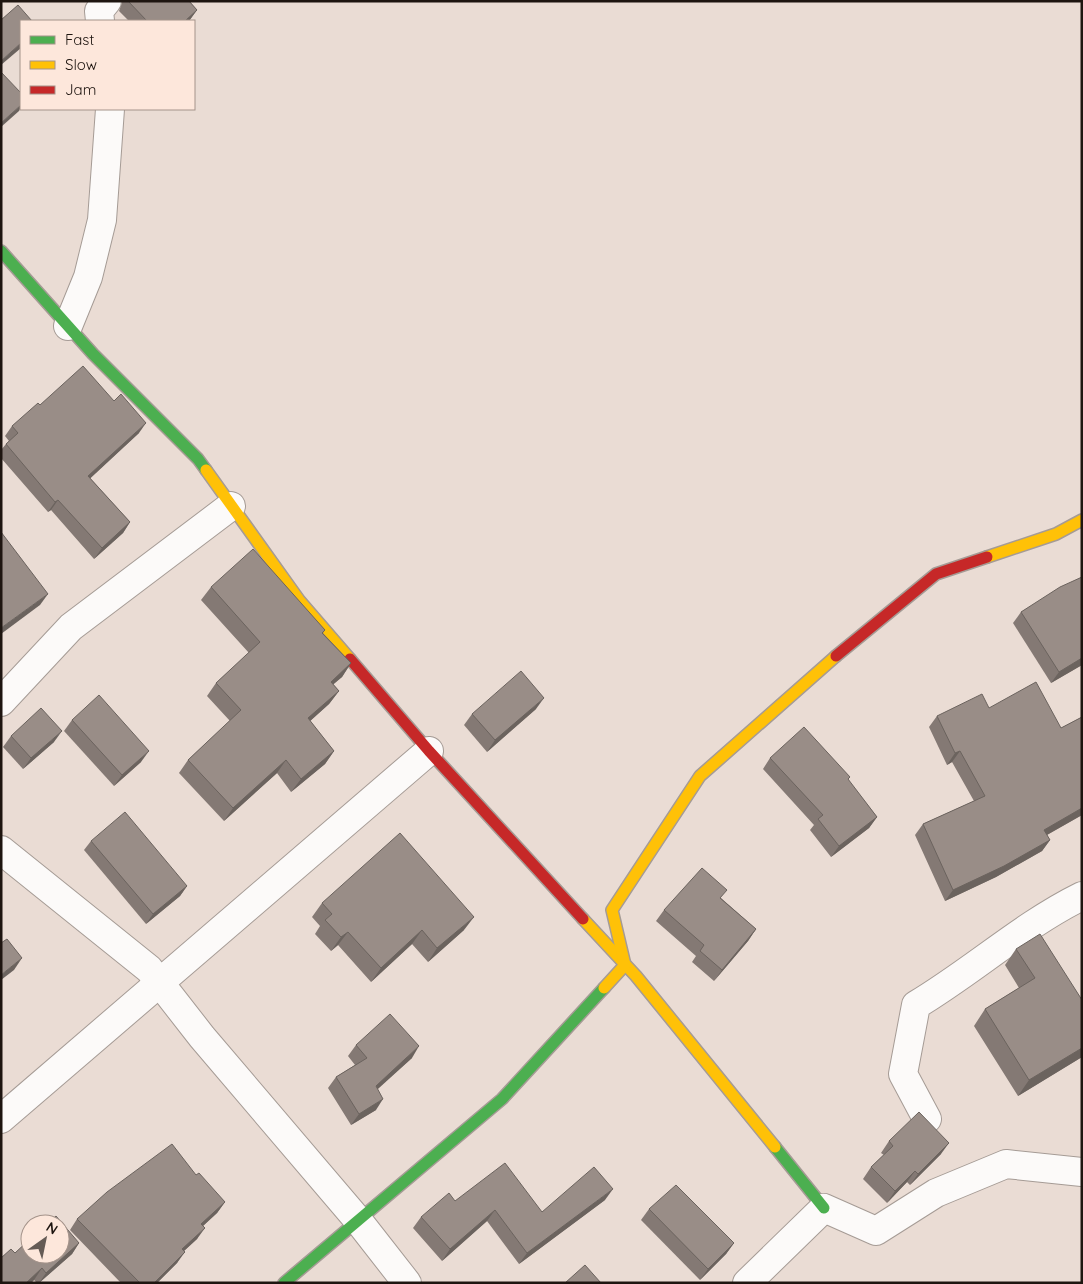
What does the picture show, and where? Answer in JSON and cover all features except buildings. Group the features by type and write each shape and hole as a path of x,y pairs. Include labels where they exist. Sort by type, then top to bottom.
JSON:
{"street":[{"path":"100,20 99,11 107,1"},
{"path":"68,326 88,277 102,220 110,110"},
{"path":"3,256 92,354 198,459 299,600 429,751 625,964 824,1208 876,1231 936,1193 1006,1164 1082,1172"},
{"path":"1,702 71,627 231,506"},
{"path":"625,964 612,910 700,776 863,632 936,574 1056,534 1082,520"},
{"path":"1,1118 429,751"},
{"path":"1,850 149,969 202,1037 357,1219 407,1283"},
{"path":"927,1119 903,1074 916,1005 953,983 1052,910 1082,896"},
{"path":"284,1283 357,1219 502,1099 625,964"},
{"path":"747,1283 824,1208"}],"traffic: fast":[{"path":"1,251 93,354 198,459 206,470"},
{"path":"284,1283 502,1099 604,988"},
{"path":"775,1147 824,1208"}],"traffic: slow":[{"path":"206,470 299,600 350,659"},
{"path":"987,557 1056,534 1082,520"},
{"path":"604,988 625,965 612,910 700,776 836,656"},
{"path":"583,919 636,976 775,1147"}],"traffic: jam":[{"path":"836,656 936,574 987,557"},
{"path":"350,659 429,751 583,919"}]}
